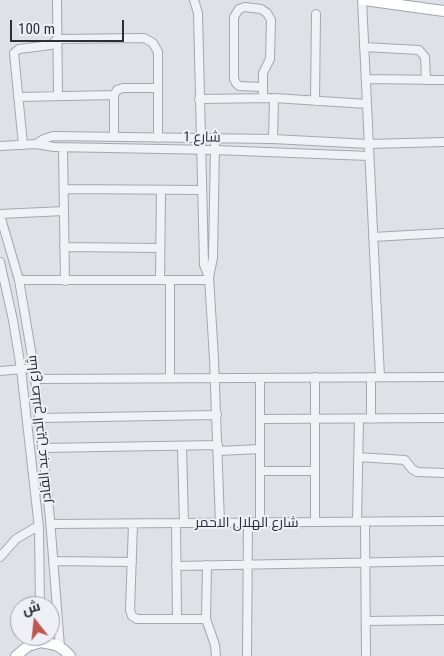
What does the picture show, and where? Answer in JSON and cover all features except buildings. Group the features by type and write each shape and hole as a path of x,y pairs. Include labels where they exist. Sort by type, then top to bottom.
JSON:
{"main road":[{"path":"363,0 444,11"},
{"path":"16,656 28,646"},
{"path":"60,647 70,656"}],"street":[{"path":"57,0 58,95"},
{"path":"194,0 198,13 204,265 209,279"},
{"path":"363,0 380,377"},
{"path":"262,87 240,86 236,84 234,79 234,17 239,9 245,7 261,9 267,13 271,20 270,59 263,73 263,98"},
{"path":"315,101 316,14"},
{"path":"22,145 13,56 15,51 19,49 45,46 57,40 144,38 153,43 158,52 158,138"},
{"path":"364,47 419,50 425,57 426,80"},
{"path":"366,79 444,80"},
{"path":"114,137 114,95 117,90 123,88 158,88"},
{"path":"18,96 114,95"},
{"path":"199,99 274,98 367,104"},
{"path":"273,139 274,98"},
{"name":"شارع 1","path":"36,144 53,136 273,139 369,144 444,142"},
{"path":"215,138 213,258 209,279 217,415 220,523"},
{"name":"شارع 1","path":"0,146 36,144 63,148 201,149 370,156"},
{"path":"63,148 65,281"},
{"path":"64,189 202,190"},
{"path":"160,280 161,190"},
{"path":"0,214 64,211"},
{"name":"شارع صلاح الدين عبد القادر","path":"0,214 19,280 36,379 60,647"},
{"path":"373,237 444,233"},
{"path":"64,247 160,248"},
{"name":"شارع صلاح الدين عبد القادر","path":"0,262 13,320 21,369 38,525 40,596"},
{"path":"19,280 209,279"},
{"path":"170,280 170,378"},
{"path":"0,371 34,368"},
{"path":"315,377 315,522"},
{"path":"371,377 371,419"},
{"path":"36,379 444,377"},
{"path":"260,378 260,522"},
{"path":"39,418 217,415"},
{"path":"260,419 444,418"},
{"path":"359,419 358,457 365,562 366,656"},
{"path":"42,448 182,447 260,449"},
{"path":"177,619 176,566 180,523 182,447"},
{"path":"358,457 405,460 417,472 444,473"},
{"path":"260,471 315,471"},
{"path":"0,557 16,539 38,525 43,517 50,524 44,530 38,525"},
{"name":"شارع الهلال الاحمر","path":"50,524 444,521"},
{"path":"247,656 248,522"},
{"path":"133,524 130,610 132,616 137,619 206,620"},
{"path":"53,561 132,562"},
{"path":"176,566 444,561"},
{"path":"207,565 206,620 215,645 216,656"},
{"path":"366,621 444,620"}]}
